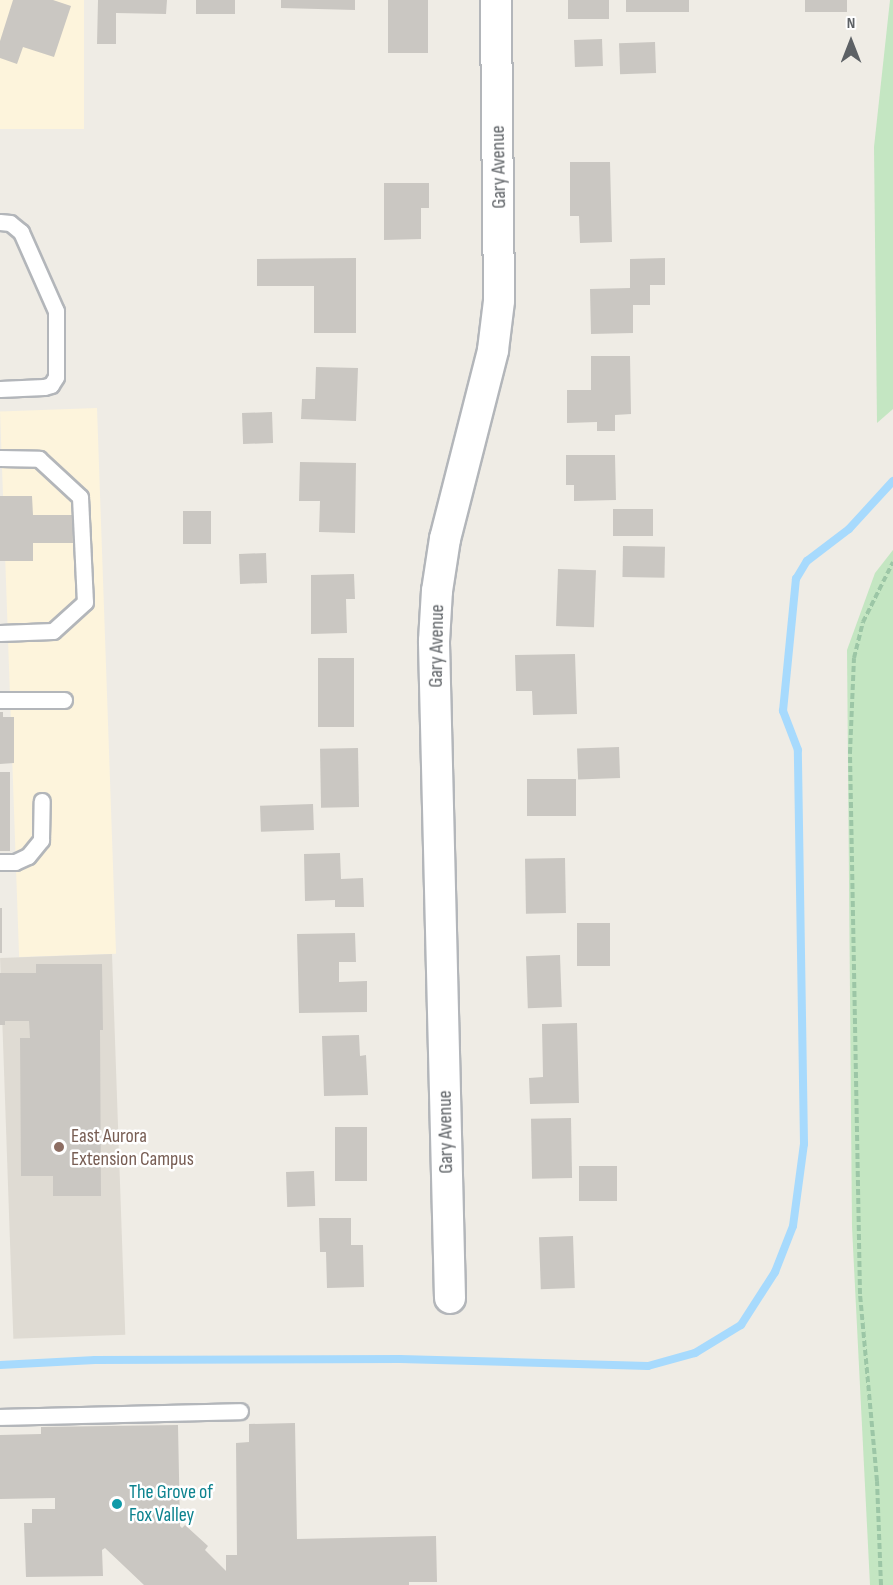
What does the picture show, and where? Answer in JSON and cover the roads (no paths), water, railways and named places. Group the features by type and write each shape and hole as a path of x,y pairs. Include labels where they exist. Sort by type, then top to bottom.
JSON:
{"street":[{"name":"Gary Avenue","path":"450,1298 435,641 437,591 445,539 493,350 499,301 496,0"}],"lane":[{"path":"0,222 10,223 21,232 54,304 56,377 44,387 0,389"},
{"path":"0,458 39,459 80,497 85,602 53,631 0,633"},
{"path":"0,700 64,700"},
{"path":"0,862 15,862 28,855 41,840 42,801"},
{"path":"0,1417 240,1412"}],"waterway":[{"path":"0,1365 95,1360 400,1359 648,1366 695,1353 741,1325 775,1272 793,1226 804,1144 798,750 783,711 796,579 807,561 849,529 893,481"}],"place":[{"name":"East Aurora Extension Campus","path":"59,1147"},
{"name":"The Grove of Fox Valley","path":"117,1504"}]}
